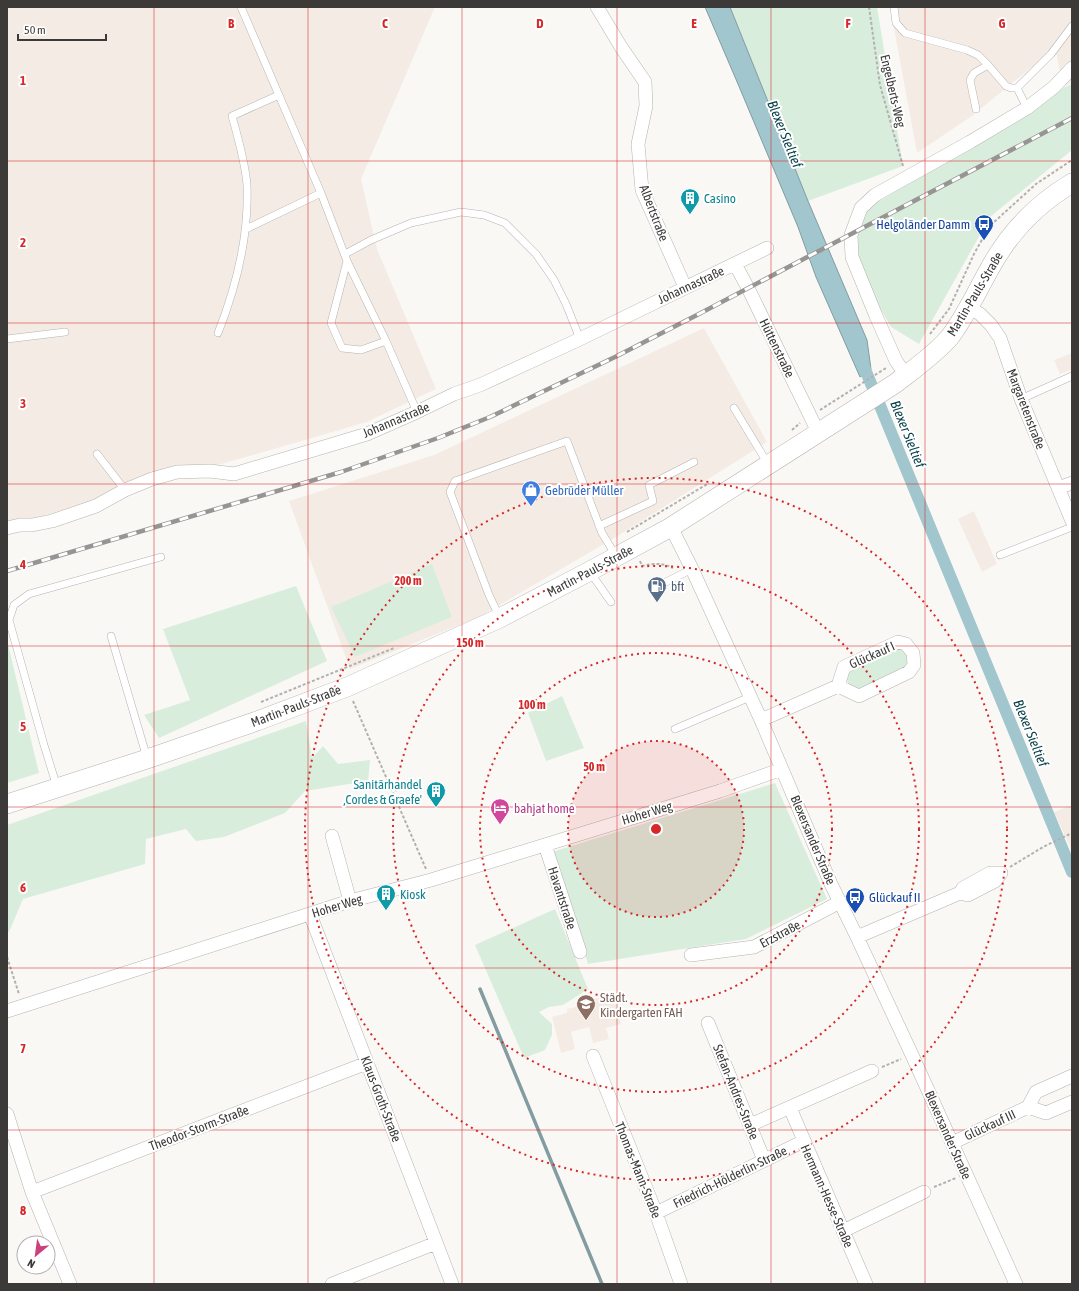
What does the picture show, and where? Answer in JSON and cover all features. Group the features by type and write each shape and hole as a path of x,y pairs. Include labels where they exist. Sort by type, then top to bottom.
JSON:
{"street":[{"name":"Albertstraße","path":"597,7 621,47 645,82 646,106 638,144 642,190 684,287"},
{"path":"901,379 896,361 852,257 851,234 861,208 875,195 1027,108 1054,87 1072,68"},
{"name":"Martin-Pauls-Straße","path":"7,804 147,759 257,721 347,687 500,618 590,572 612,550 671,527 901,379 930,356 950,337 990,268 1010,238 1040,205 1072,183"},
{"name":"Johannastraße","path":"7,528 20,524 32,526 52,521 96,506 125,490 152,479 177,472 210,471 234,474 366,434 454,394 480,385 580,339 684,287 767,248"},
{"name":"Hüttenstraße","path":"735,264 818,432"},
{"name":"Margaretenstraße","path":"968,307 980,314 991,324 1000,338 1021,399 1072,520"},
{"path":"1058,488 1072,483"},
{"name":"Blexersander Straße","path":"671,527 692,569 761,720 840,902 858,937 1016,1284"},
{"name":"Glückauf I","path":"898,642 906,644 913,654 914,665 909,672 860,696 838,686 844,667 898,642"},
{"path":"761,720 838,686"},
{"name":"Hoher Weg","path":"7,1011 350,901 431,880 720,791 782,769"},
{"path":"332,836 350,901"},
{"name":"Havantstraße","path":"545,845 580,952"},
{"path":"858,937 960,893 968,895 995,881 1001,872"},
{"name":"Erzstraße","path":"691,956 754,947 840,902"},
{"name":"Klaus-Groth-Straße","path":"310,914 452,1284"},
{"name":"Stefan-Andres-Straße","path":"708,1023 764,1160"},
{"name":"Thomas-Mann-Straße","path":"593,1056 656,1213 682,1284"},
{"name":"Theodor-Storm-Straße","path":"32,1192 367,1063"},
{"path":"750,1125 872,1071"},
{"name":"Glückauf III","path":"952,1143 1028,1107 1036,1092 1072,1076"},
{"name":"Glückauf III","path":"1028,1107 1046,1113 1072,1102"},
{"name":"Hermann-Hesse-Straße","path":"790,1108 866,1284"},
{"path":"7,1114 32,1192 70,1284"},
{"name":"Friedrich-Hölderlin-Straße","path":"656,1213 804,1141"},
{"path":"843,1231 924,1192"},
{"path":"332,1284 436,1243"}],"lane":[{"path":"241,7 321,193 346,257 386,341 417,412"},
{"path":"894,7 896,23 905,33 967,50 978,55 1006,86 1011,88 1016,88 1051,54 1072,26"},
{"path":"976,109 970,80 974,73 988,65"},
{"path":"1016,88 1027,108"},
{"path":"218,333 228,309 234,288 244,250 246,229 246,184 241,148 232,116 279,95"},
{"path":"246,229 321,193"},
{"path":"386,341 361,350 342,348 330,323 346,257 371,240 411,223 460,212 484,215 505,223 536,254 554,280 566,304 580,339"},
{"path":"7,339 65,332"},
{"path":"1021,399 1072,376"},
{"path":"734,408 769,465"},
{"path":"500,618 489,595 450,492 455,481 568,441 599,526 612,550"},
{"path":"97,454 125,490"},
{"path":"599,526 653,501 649,485 694,462"},
{"path":"1000,554 1072,527"},
{"path":"57,788 10,620 14,605 29,594 161,558"},
{"path":"666,582 692,569"},
{"path":"590,572 611,602"},
{"path":"111,636 147,759"},
{"path":"675,729 750,697"}],"path":[{"name":"Engelberts-Weg","path":"869,7 880,85 903,166 909,175"},
{"path":"788,434 810,414 825,407 875,375"},
{"path":"612,550 713,481"},
{"path":"642,566 654,563 667,565 676,570 680,575"},
{"path":"261,702 399,646"},
{"path":"347,687 431,880"},
{"path":"1001,872 1043,847 1072,833"},
{"path":"7,957 23,1005"},
{"path":"872,1071 912,1055"},
{"path":"924,1192 965,1173"}],"shaded area":[{"path":"7,7 435,7 361,179 377,249 436,389 367,422 7,526"},
{"path":"890,7 1072,7 1072,83 1063,86 1055,48 972,116 917,153"},
{"path":"704,328 767,442 616,537 479,617 350,669 289,501 434,455"},
{"path":"1072,353 1072,369 1060,374 1054,360"},
{"path":"974,511 997,564 982,572 958,519"},
{"path":"1072,805 1072,851 1054,812"},
{"name":"Städt. Kindergarten FAH","path":"613,994 621,1024 606,1028 609,1039 593,1043 589,1027 571,1032 575,1049 561,1053 552,1017 567,1013 567,1009 583,1005 583,1002"}],"green space":[{"path":"730,7 877,7 903,166 808,201"},
{"path":"1072,84 1072,150 990,217 919,344 891,327 866,283 852,246 869,207 967,150"},
{"path":"432,564 452,617 355,657 331,607"},
{"path":"296,586 327,661 159,738 144,715 190,700 163,629"},
{"path":"7,640 39,773 7,783"},
{"path":"896,648 905,651 909,655 909,663 905,668 856,690 849,684 847,680 848,672"},
{"path":"562,696 584,748 546,761 528,713"},
{"path":"306,721 312,758 323,746 338,764 370,760 368,781 305,791 285,813 224,837 196,841 186,829 146,839 145,864 23,899 9,932 7,933 7,825"},
{"path":"775,783 827,899 746,939 588,964 552,852"},
{"path":"555,909 588,989 563,1005 549,1007 539,1012 552,1024 552,1035 545,1050 524,1058 475,945"}],"water":[{"path":"705,7 730,7 808,201 867,340 871,369 860,377 816,277 798,227"}],"waterway":[{"name":"Blexer Sieltief","path":"860,357 1072,872"},
{"path":"480,989 602,1284"}],"railway":[{"path":"7,571 341,472 438,438 490,417 615,357 697,315 1072,118"}],"place":[{"name":"Casino","path":"690,215"},
{"name":"Helgoländer Damm","path":"984,241"},
{"name":"Gebrüder Müller","path":"531,507"},
{"name":"bft","path":"657,603"},
{"name":"Sanitärhandel ,Cordes & Graefe'","path":"436,808"},
{"name":"bahjat home","path":"500,825"},
{"name":"Kiosk","path":"386,911"},
{"name":"Glückauf II","path":"855,914"},
{"name":"Städt. Kindergarten FAH","path":"586,1021"}]}
